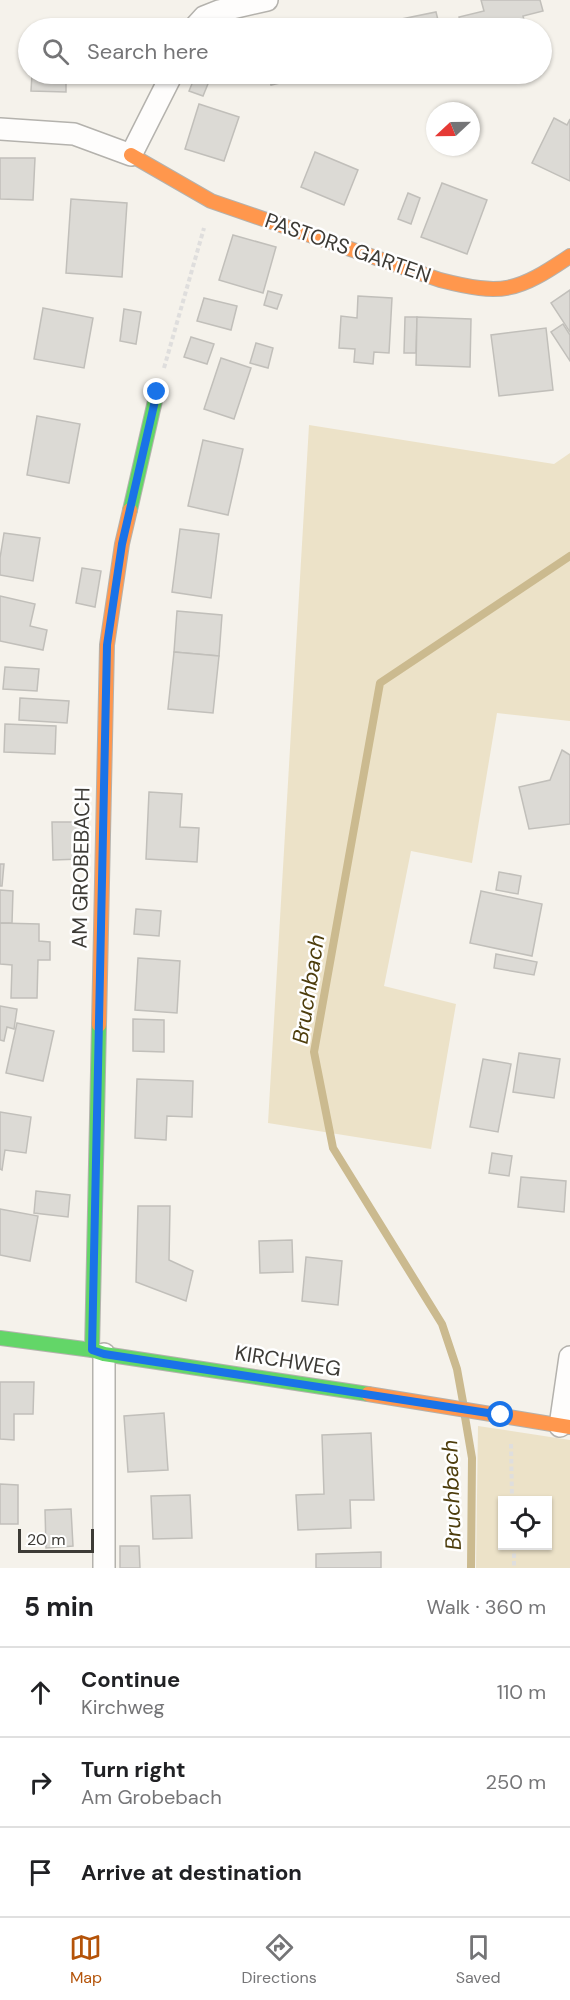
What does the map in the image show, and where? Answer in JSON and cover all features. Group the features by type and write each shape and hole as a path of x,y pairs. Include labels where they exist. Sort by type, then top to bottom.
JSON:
{"street":[{"path":"203,18 219,11 267,0"},
{"path":"131,155 167,84"},
{"name":"PASTORS GARTEN","path":"0,129 74,134 131,155 211,201 440,280 476,288 513,288 544,274 570,256"},
{"name":"AM GROBEBACH","path":"98,1352 107,645 122,544 157,392"},
{"name":"KIRCHWEG","path":"0,1338 438,1405 565,1427"},
{"path":"98,1352 104,1568"},
{"path":"565,1427 570,1357"}],"path":[{"path":"157,392 211,201"},
{"path":"506,1417 512,1496"},
{"path":"514,1550 514,1568"}],"shaded area":[{"path":"309,425 554,464 570,453 570,721 497,713 472,863 411,851 384,986 456,1004 431,1149 268,1123"},
{"path":"478,1426 570,1440 570,1568 476,1568"}],"building":[{"path":"481,0 540,0 543,11 523,16 524,18 459,17 484,11"},
{"path":"436,12 438,18 406,18"},
{"path":"31,84 66,84 66,92 31,91"},
{"path":"192,84 208,84 203,96 189,91"},
{"path":"199,104 239,117 224,161 185,149"},
{"path":"554,118 567,125 570,119 570,181 532,163"},
{"path":"315,152 358,170 344,205 301,187"},
{"path":"0,158 35,158 33,200 0,199"},
{"path":"442,183 487,200 467,254 421,237"},
{"path":"408,193 420,198 411,224 398,219"},
{"path":"71,199 127,203 122,277 66,273"},
{"path":"233,235 276,247 263,293 219,280"},
{"path":"570,290 570,332 551,303"},
{"path":"268,291 282,295 277,309 264,305"},
{"path":"358,296 392,298 389,353 374,352 373,364 354,362 355,349 339,348 341,316 357,318"},
{"path":"204,298 237,306 231,330 197,321"},
{"path":"43,308 93,318 84,368 34,359"},
{"path":"124,309 141,312 136,344 120,341"},
{"path":"405,317 417,317 416,353 404,353"},
{"path":"417,317 471,319 470,367 416,365"},
{"path":"563,324 570,335 570,361 551,332"},
{"path":"546,328 553,390 499,396 491,335"},
{"path":"191,337 214,344 207,364 184,357"},
{"path":"256,343 273,348 268,368 250,363"},
{"path":"221,358 251,368 234,419 204,409"},
{"path":"37,416 80,424 69,483 27,475"},
{"path":"203,440 243,449 228,515 188,506"},
{"path":"180,529 219,534 211,598 172,592"},
{"path":"4,533 40,538 33,581 0,575"},
{"path":"82,568 101,571 95,607 76,603"},
{"path":"0,596 35,604 30,626 47,630 43,650 0,641"},
{"path":"177,611 222,615 219,656 174,652"},
{"path":"174,652 219,656 213,713 168,709"},
{"path":"5,667 39,669 37,691 3,689"},
{"path":"20,698 69,701 67,723 19,720"},
{"path":"5,724 56,726 55,754 4,752"},
{"path":"562,750 570,755 570,824 529,829 519,787 550,780"},
{"path":"149,792 182,794 180,827 199,828 197,862 146,859"},
{"path":"52,822 81,822 81,859 53,860"},
{"path":"0,864 4,864 2,886 0,886"},
{"path":"499,872 521,876 518,894 496,890"},
{"path":"0,890 13,891 12,923 0,923"},
{"path":"481,891 542,904 532,956 470,943"},
{"path":"136,909 161,911 159,936 134,934"},
{"path":"0,923 39,924 39,941 50,942 50,960 38,960 37,998 11,998 12,965 0,964"},
{"path":"496,954 537,962 534,975 494,968"},
{"path":"138,958 180,961 177,1013 135,1010"},
{"path":"0,1006 17,1009 14,1029 7,1027 4,1041 0,1040"},
{"path":"133,1019 164,1020 164,1052 133,1051"},
{"path":"17,1023 54,1031 43,1081 6,1073"},
{"path":"519,1053 560,1059 554,1098 513,1092"},
{"path":"483,1059 511,1064 498,1132 470,1127"},
{"path":"137,1079 193,1081 192,1117 167,1116 166,1140 135,1138"},
{"path":"0,1112 31,1117 26,1153 5,1150 2,1170 0,1169"},
{"path":"492,1153 512,1156 509,1176 489,1173"},
{"path":"521,1177 566,1181 564,1212 518,1207"},
{"path":"36,1191 70,1195 68,1217 34,1213"},
{"path":"138,1206 170,1206 169,1260 193,1271 186,1301 136,1282"},
{"path":"0,1209 38,1216 30,1261 0,1255"},
{"path":"292,1240 293,1272 260,1273 259,1241"},
{"path":"306,1257 342,1261 338,1305 302,1301"},
{"path":"0,1382 34,1382 33,1414 14,1414 14,1440 0,1439"},
{"path":"164,1413 168,1470 128,1472 124,1416"},
{"path":"371,1433 374,1500 350,1500 351,1528 298,1530 296,1495 324,1494 322,1435"},
{"path":"0,1484 18,1485 18,1524 0,1524"},
{"path":"190,1495 192,1538 153,1539 151,1496"},
{"path":"71,1509 73,1546 46,1548 45,1510"},
{"path":"120,1546 139,1546 140,1568 120,1568"},
{"path":"381,1552 381,1568 316,1568 316,1554"}],"waterway":[{"name":"Bruchbach","path":"463,1402 457,1369 442,1324 333,1148 314,1052 380,683 570,556"},
{"name":"Bruchbach","path":"465,1417 472,1458 471,1568"}],"traffic: fast":[{"path":"130,510 157,392"},
{"path":"92,1350 99,1025"},
{"path":"0,1338 92,1350 104,1354 368,1394"}],"traffic: slow":[{"path":"131,155 211,201 440,280 461,285 479,288 509,288 536,277 570,256"},
{"path":"99,1025 107,645 122,544 130,510"},
{"path":"368,1394 570,1427"}],"route":[{"path":"157,392 122,544 107,645 92,1350 104,1354 501,1415"}]}
